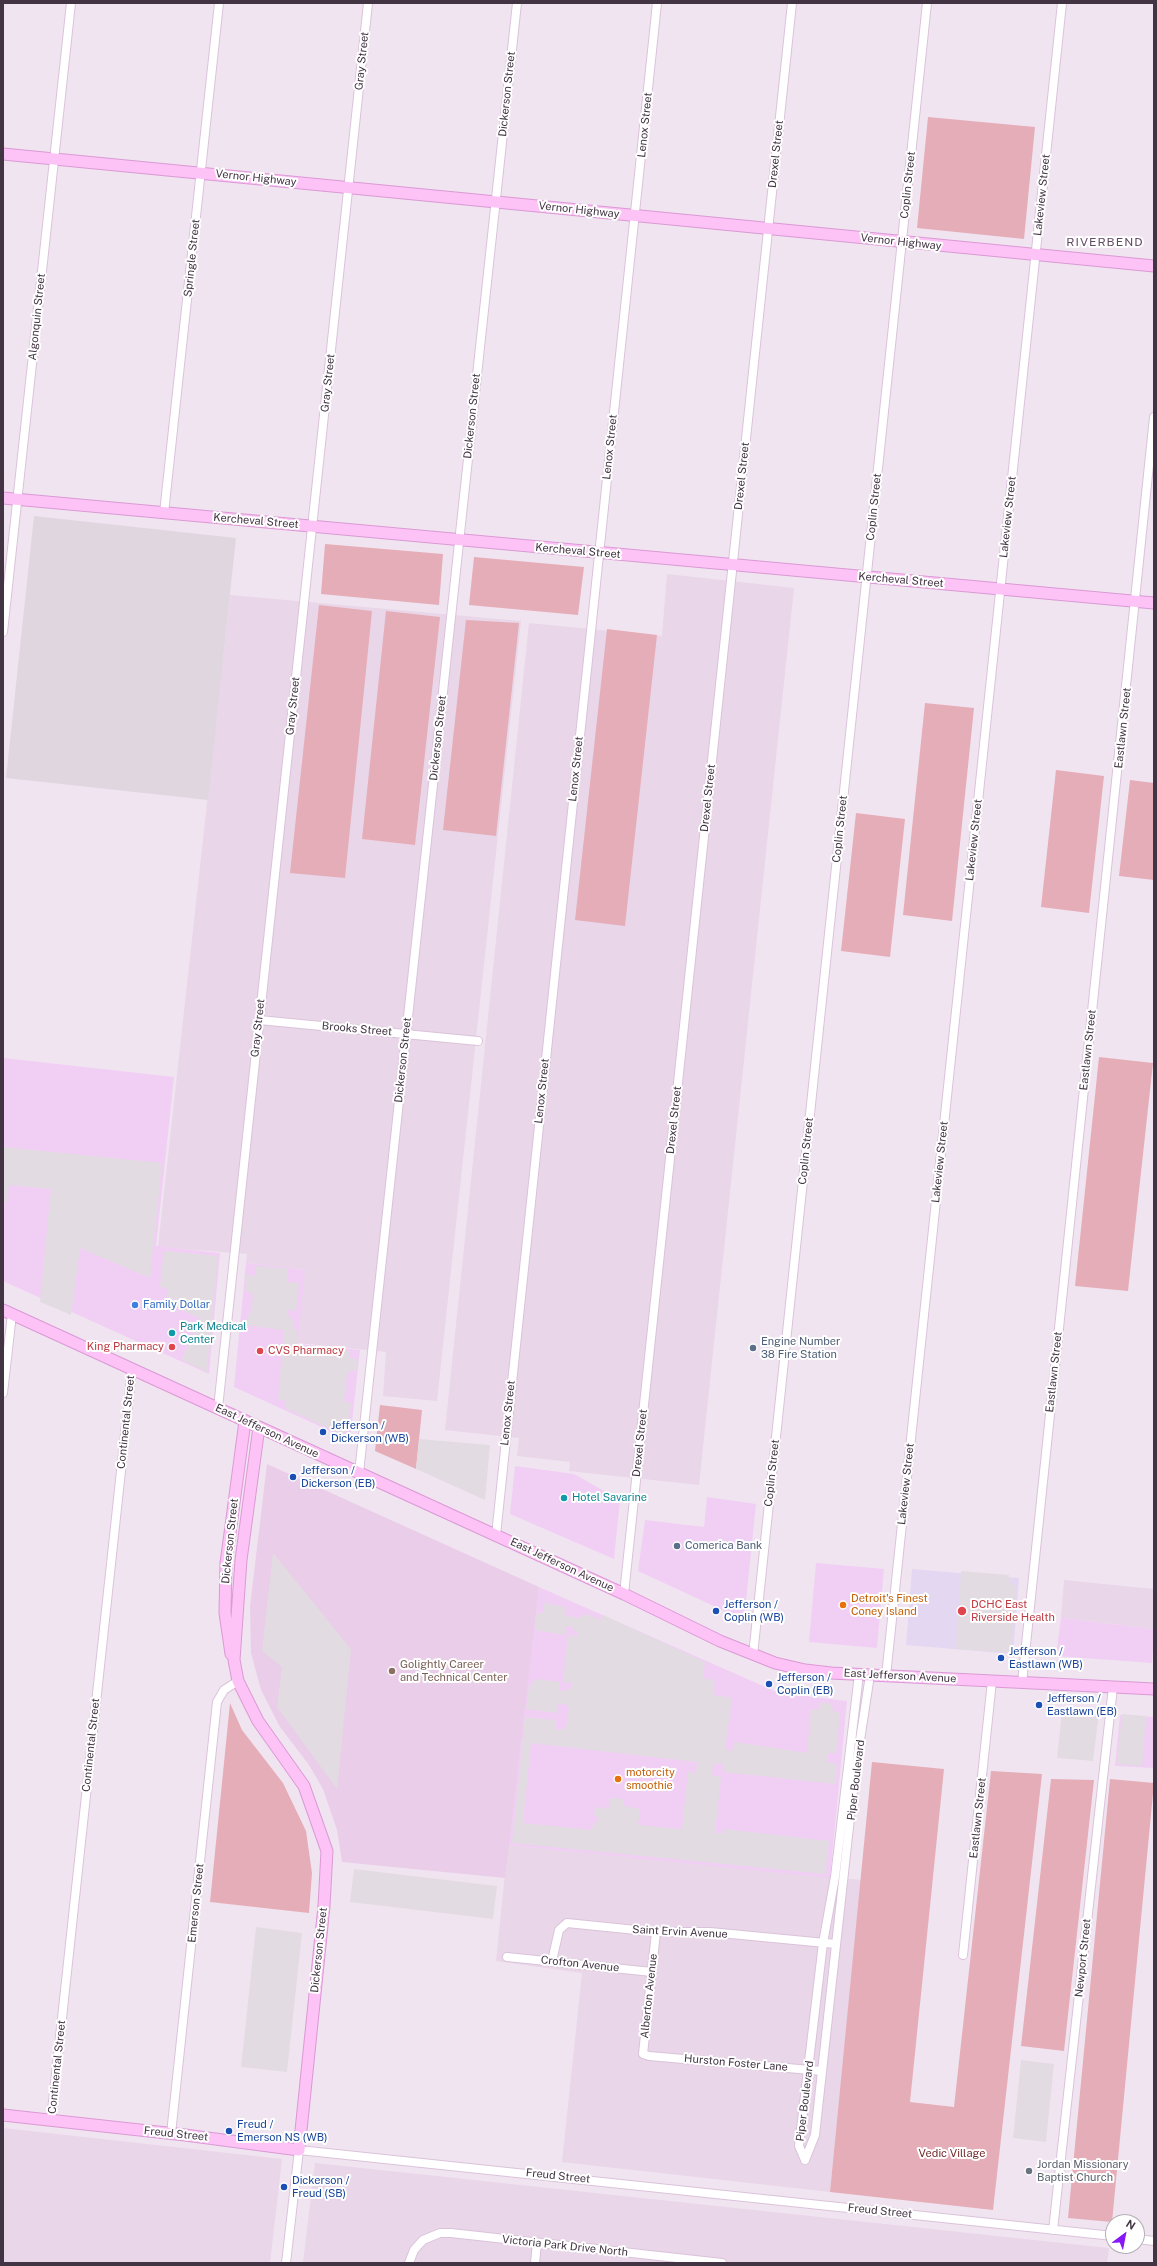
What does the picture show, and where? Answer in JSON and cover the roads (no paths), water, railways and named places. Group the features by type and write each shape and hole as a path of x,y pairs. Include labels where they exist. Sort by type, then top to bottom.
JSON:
{"street":[{"name":"Algonquin Street","path":"3,632 71,3"},
{"name":"Springle Street","path":"164,513 220,3"},
{"name":"Gray Street","path":"218,1408 368,3"},
{"name":"Dickerson Street","path":"359,1473 517,3"},
{"name":"Lenox Street","path":"496,1535 658,3"},
{"name":"Drexel Street","path":"624,1594 792,3"},
{"name":"Coplin Street","path":"753,1655 927,3"},
{"name":"Lakeview Street","path":"886,1676 1062,3"},
{"name":"Vernor Highway","path":"3,154 1154,266"},
{"name":"Eastlawn Street","path":"1022,1683 1154,418"},
{"name":"Kercheval Street","path":"3,498 1154,603"},
{"name":"Brooks Street","path":"259,1020 478,1041"},
{"name":"East Jefferson Avenue","path":"7,1312 496,1535 753,1655 805,1670 864,1675 1154,1689"},
{"path":"3,1393 7,1312"},
{"name":"Continental Street","path":"51,2120 132,1369"},
{"name":"Dickerson Street","path":"234,1660 229,1651 227,1639 226,1563 245,1420"},
{"name":"Dickerson Street","path":"259,1427 241,1560 234,1660 238,1681 258,1721 304,1786 327,1851 324,1906 286,2263"},
{"name":"Piper Boulevard","path":"864,1675 855,1773 815,2135 805,2160 799,2146 823,1943 835,1877 864,1675"},
{"name":"Emerson Street","path":"171,2134 217,1702 224,1690 238,1681"},
{"name":"Eastlawn Street","path":"963,1955 992,1681"},
{"name":"Newport Street","path":"1053,2230 1113,1687"},
{"name":"Saint Ervin Avenue","path":"552,1961 559,1930 567,1923 656,1932 710,1932 836,1944"},
{"name":"Alberton Avenue","path":"649,2056 644,2054 656,1932"},
{"name":"Crofton Avenue","path":"507,1957 652,1972"},
{"name":"Hurston Foster Lane","path":"649,2056 822,2071"},
{"name":"Freud Street","path":"3,2115 299,2150 1105,2235"},
{"name":"Victoria Park Drive North","path":"409,2263 418,2245 432,2235 451,2232 663,2260 722,2263"},
{"path":"535,2263 537,2243"}],"place":[{"name":"Family Dollar","path":"135,1305"},
{"name":"Park Medical Center","path":"172,1333"},
{"name":"King Pharmacy","path":"172,1347"},
{"name":"Engine Number 38 Fire Station","path":"753,1348"},
{"name":"CVS Pharmacy","path":"260,1351"},
{"name":"Jefferson / Dickerson (WB)","path":"323,1432"},
{"name":"Jefferson / Dickerson (EB)","path":"293,1477"},
{"name":"Hotel Savarine","path":"564,1498"},
{"name":"Comerica Bank","path":"677,1546"},
{"name":"Detroit's Finest Coney Island","path":"843,1605"},
{"name":"Jefferson / Coplin (WB)","path":"716,1611"},
{"name":"DCHC East Riverside Health","path":"962,1611"},
{"name":"Jefferson / Eastlawn (WB)","path":"1001,1658"},
{"name":"Golightly Career and Technical Center","path":"392,1671"},
{"name":"Jefferson / Coplin (EB)","path":"769,1684"},
{"name":"Jefferson / Eastlawn (EB)","path":"1039,1705"},
{"name":"motorcity smoothie","path":"618,1779"},
{"name":"Freud / Emerson NS (WB)","path":"229,2131"},
{"name":"Jordan Missionary Baptist Church","path":"1029,2171"},
{"name":"Dickerson / Freud (SB)","path":"284,2187"}],"district":[{"name":"RIVERBEND","path":"1105,242"}],"park label":[{"name":"Vedic Village","path":"952,2154"}]}
